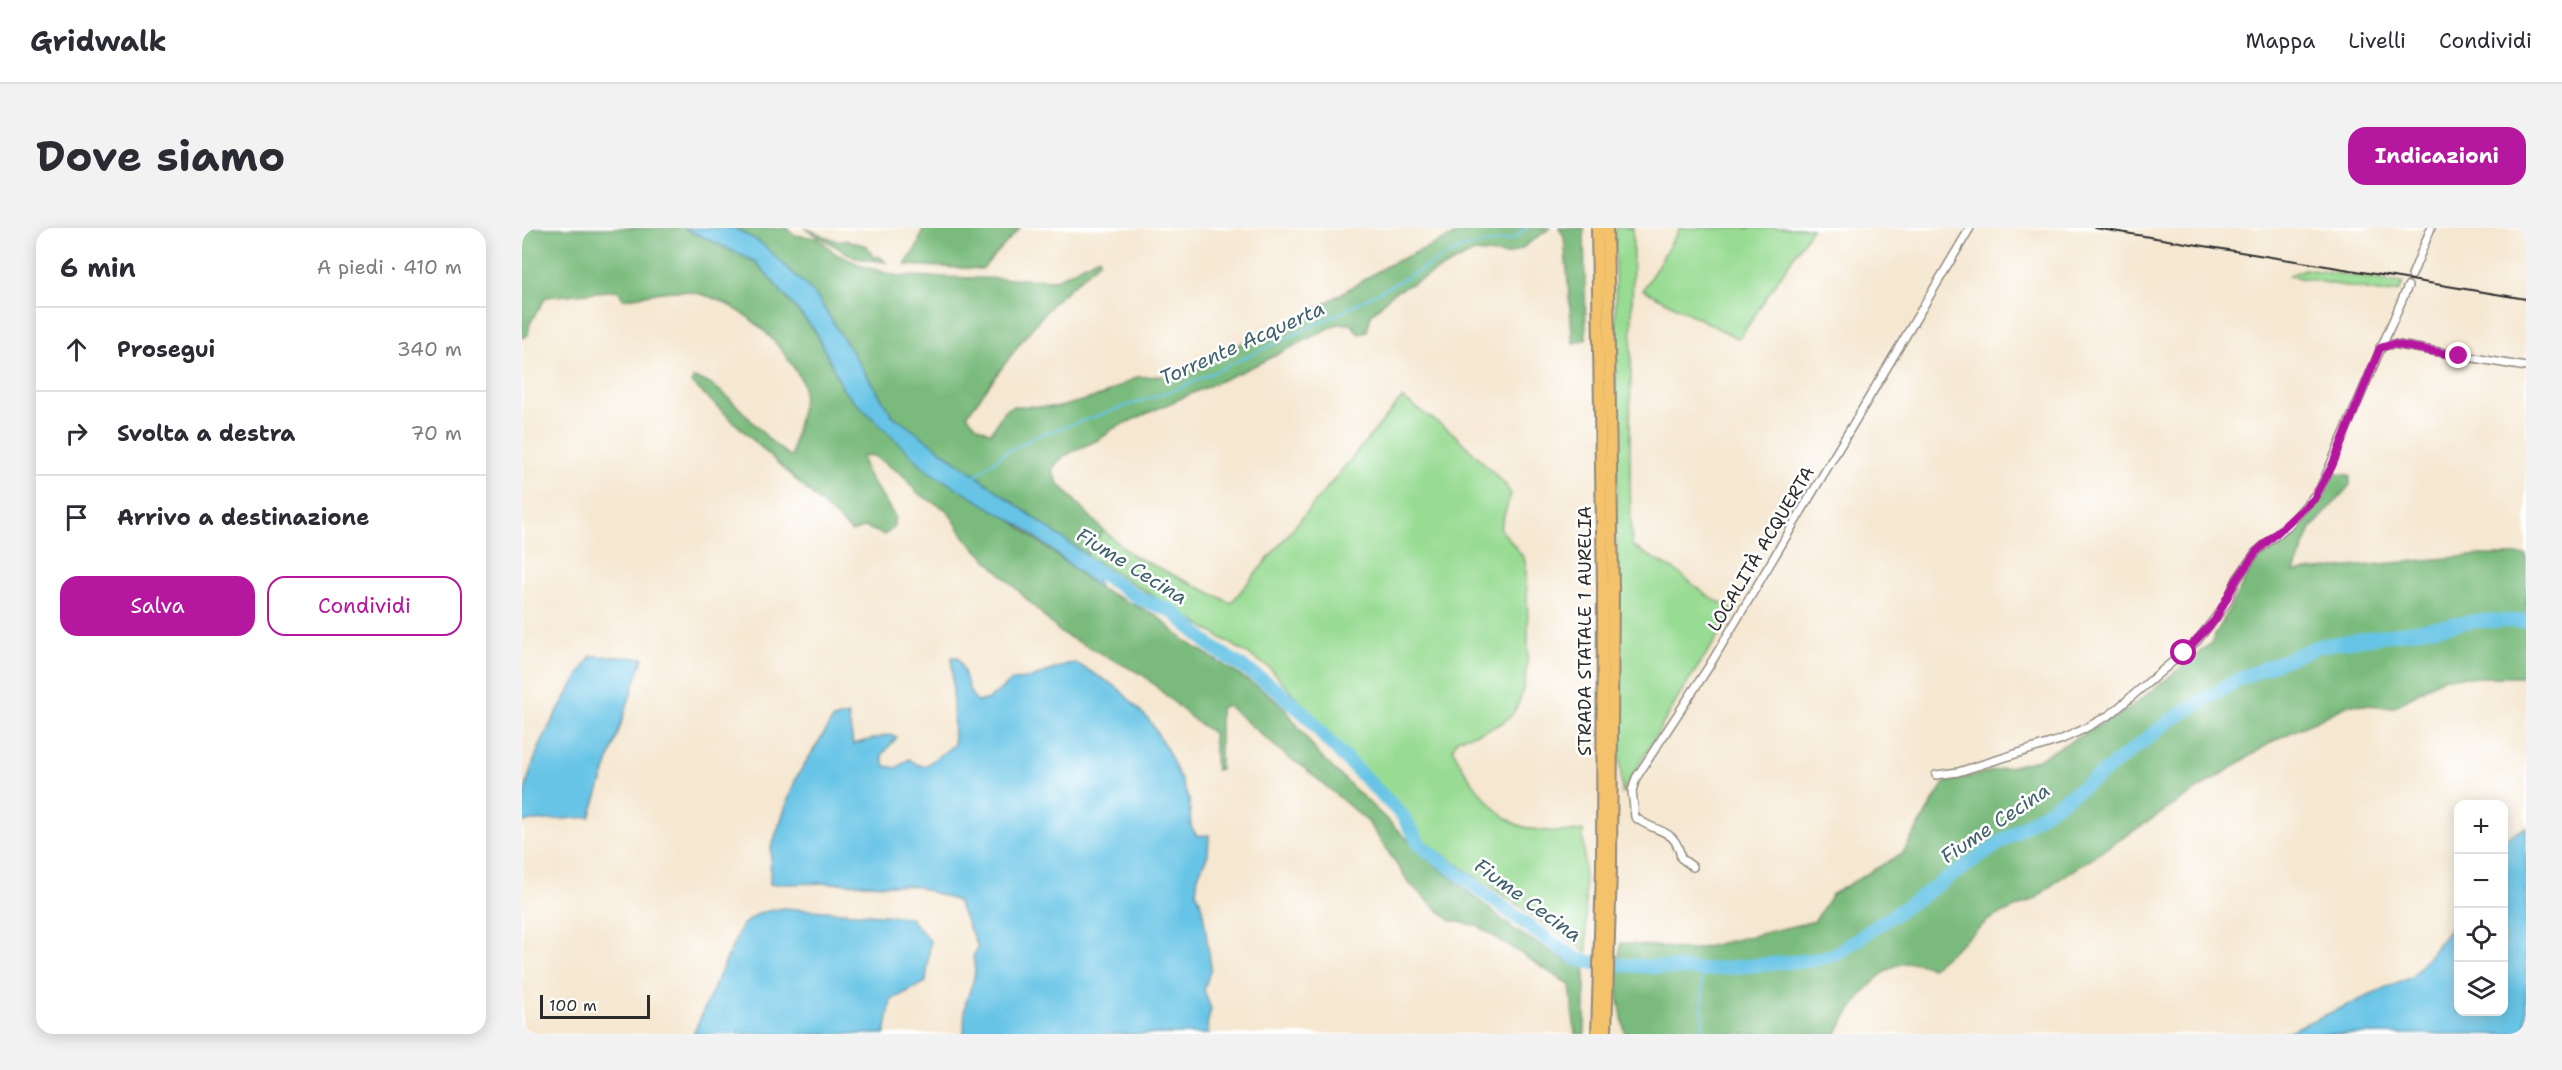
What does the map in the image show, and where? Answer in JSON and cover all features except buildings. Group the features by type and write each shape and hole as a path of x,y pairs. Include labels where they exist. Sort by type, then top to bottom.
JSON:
{"highway":[{"name":"STRADA STATALE 1 AURELIA","path":"1597,228 1602,329"},
{"name":"STRADA STATALE 1 AURELIA","path":"1597,1034 1602,1019 1607,868 1602,329 1607,228"},
{"name":"STRADA STATALE 1 AURELIA","path":"1602,1019 1606,1034"}],"street":[{"name":"LOCALITÀ ACQUERTA","path":"1693,867 1681,858 1679,844 1673,836 1645,826 1635,817 1632,791 1636,778 1708,668 1970,228"},
{"path":"2412,276 2431,228"},
{"path":"1936,775 1958,772 2060,740 2084,729 2111,714 2198,641 2215,620 2237,579 2256,552 2289,525 2320,489 2332,466 2408,286"},
{"path":"2380,348 2393,344 2526,367"}],"green space":[{"path":"522,228 684,228 756,262 816,332 844,391 1100,589 1156,615 1184,640 1266,692 1284,707 1318,754 1427,858 1515,930 1568,962 1585,966 1585,1034 1575,1034 1570,985 1478,926 1450,920 1409,883 1368,822 1301,765 1290,759 1227,705 1220,708 1220,769 1216,770 1213,733 1195,721 1143,675 1061,633 966,539 947,510 917,493 902,474 872,455 862,457 866,472 895,517 893,528 884,535 865,527 852,532 692,383 693,378 706,382 719,390 768,438 792,457 802,403 802,382 773,340 736,309 707,296 683,291 623,299 618,290 546,297 530,323 528,335 522,338"},
{"path":"734,228 786,228 795,235 818,238 836,254 865,267 898,276 1055,280 1099,257 1100,261 1053,303 1023,339 967,415 977,426 991,433 1004,411 1013,406 1060,407 1103,395 1137,377 1170,376 1194,370 1238,345 1313,311 1388,265 1459,233 1484,228 1550,228 1522,248 1507,255 1474,252 1393,293 1371,315 1367,331 1359,334 1351,324 1337,324 1258,364 1112,429 1098,440 1063,457 1052,471 1058,483 1103,530 1086,555 892,415 815,294"},
{"path":"805,228 839,242 846,240 867,246 874,258 879,256 886,262 855,258"},
{"path":"923,228 1020,228 982,269 905,265 918,245"},
{"path":"1559,228 1584,228 1586,339 1573,344 1564,236"},
{"path":"1615,228 1633,228 1630,427 1632,546 1678,572 1705,594 1735,611 1684,688 1622,793 1618,725"},
{"path":"1680,228 1812,228 1739,339 1643,290"},
{"path":"2304,269 2403,283 2399,291 2384,293 2289,276"},
{"path":"1402,398 1453,433 1505,484 1511,494 1500,528 1524,558 1526,567 1528,649 1522,692 1515,709 1505,721 1457,739 1453,748 1478,790 1496,809 1514,823 1548,831 1583,830 1587,952 1426,843 1269,667 1086,555 1103,530 1132,555 1231,603"},
{"path":"2335,474 2350,475 2350,485 2311,529 2294,572 2481,555 2526,555 2526,677 2444,677 2394,707 2351,704 2273,741 2062,877 2035,899 1990,919 1931,968 1916,963 1901,964 1887,970 1863,994 1836,1034 1625,1034 1616,983 1621,943 1692,950 1815,921 1832,894 1903,853 1944,783 2037,760 2129,709 2211,643 2256,559 2297,527"}],"water":[{"path":"684,228 734,228 760,242 815,294 892,415 1086,555 1100,589 1023,527 929,472 844,391 816,332 756,262"},
{"path":"591,656 643,658 590,817 522,822 528,778 536,756 567,695"},
{"path":"952,657 957,657 961,663 973,698 977,702 989,699 1012,680 1029,679 1067,664 1076,663 1117,687 1150,721 1169,753 1189,799 1191,827 1197,836 1209,835 1208,854 1198,876 1196,892 1202,905 1211,968 1204,990 1211,1009 1207,1025 1209,1034 964,1034 965,1008 975,974 973,957 978,947 957,901 915,886 840,883 770,884 771,848 796,778 833,719 848,715 853,744 888,735 897,737 882,755 885,766 896,768 909,759 918,765 925,766 954,745"},
{"path":"2526,827 2526,1034 2282,1034 2412,977 2454,923 2454,1016 2508,1016 2508,837"},
{"path":"783,908 909,917 930,941 926,982 891,1000 885,1034 693,1034 742,925 759,913"}],"waterway":[{"name":"Torrente Acquerta","path":"973,478 1004,453 1037,436 1180,388 1336,315 1461,248 1513,239 1527,228"},
{"name":"Fiume Cecina","path":"1076,558 1141,599 1172,611 1212,647 1275,688 1308,717 1328,741 1402,815 1420,845 1531,928 1577,959 1595,963 1702,970 1813,960 1836,954 2100,775 2171,720 2241,678 2319,646 2476,621 2526,621"},
{"path":"1702,970 1703,1034"}],"railway":[{"path":"2095,228 2526,299"}],"route":[{"path":"2184,653 2198,641 2215,620 2226,604 2237,579 2256,552 2266,541 2289,525 2314,499 2328,476 2380,348 2393,344 2459,356"}]}
